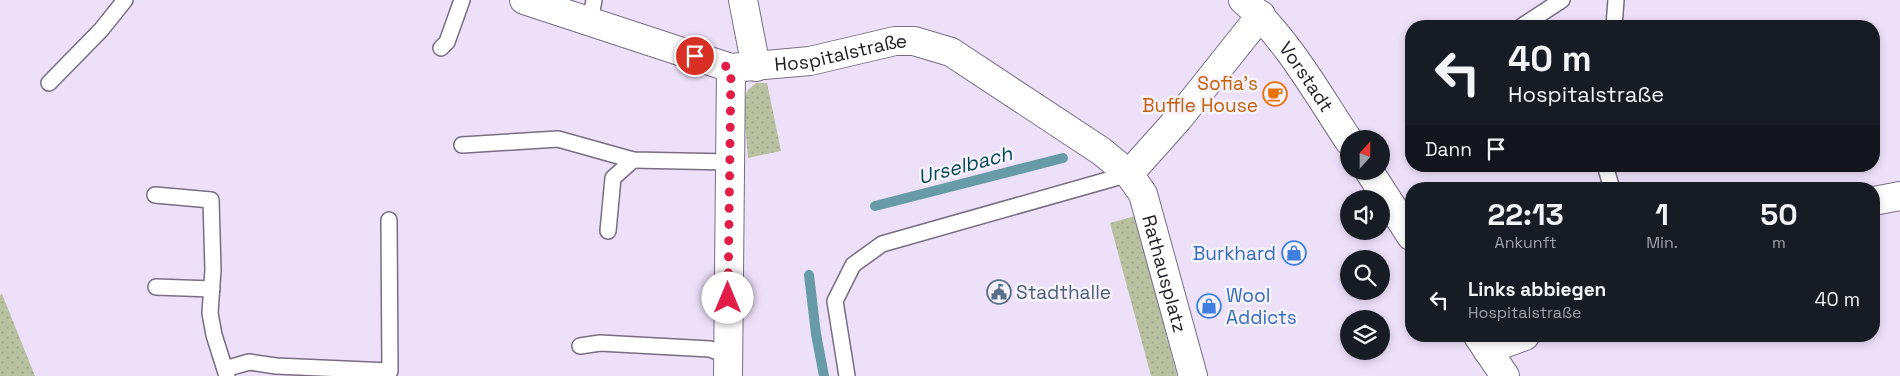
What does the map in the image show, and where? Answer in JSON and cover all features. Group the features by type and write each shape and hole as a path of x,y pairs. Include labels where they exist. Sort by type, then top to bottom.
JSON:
{"street":[{"name":"Hospitalstraße","path":"524,0 592,11 743,67 810,61 895,41 914,41 951,52 1101,152 1129,174"},
{"path":"728,366 729,162 743,67 743,0"},
{"name":"Vorstadt","path":"1129,174 1179,118 1252,8 1291,54 1342,130"},
{"name":"Rathausplatz","path":"1129,174 1143,194 1193,376"},
{"path":"1375,180 1405,227"},
{"path":"1880,200 1900,196"},
{"path":"1483,343 1505,376"}],"lane":[{"path":"49,83 101,30 125,0"},
{"path":"441,48 447,42 462,0"},
{"path":"1531,20 1562,0"},
{"path":"1614,20 1616,0"},
{"path":"462,145 558,139 633,160 729,162"},
{"path":"608,231 614,178 633,160"},
{"path":"847,376 834,301 853,266 882,244 1129,174"},
{"path":"155,195 211,200 214,270 210,313 214,335 226,373 249,362 276,366 390,371 389,220"},
{"path":"156,287 212,289"},
{"path":"580,346 600,343 710,349 728,366"}],"green space":[{"path":"756,83 767,83 781,151 748,158 743,100 748,90"},
{"path":"1135,216 1177,376 1151,376 1110,223"},
{"path":"2,294 35,376 0,376 0,295"}],"waterway":[{"name":"Urselbach","path":"875,206 1063,158"},
{"name":"Urselbach","path":"809,275 816,334 824,376"}],"place":[{"name":"Sofia's Buffle House","path":"1275,94"},
{"name":"Burkhard","path":"1294,253"},
{"name":"Stadthalle","path":"999,292"},
{"name":"Wool Addicts","path":"1209,306"}],"route":[{"path":"695,56 731,68 728,298"}]}
